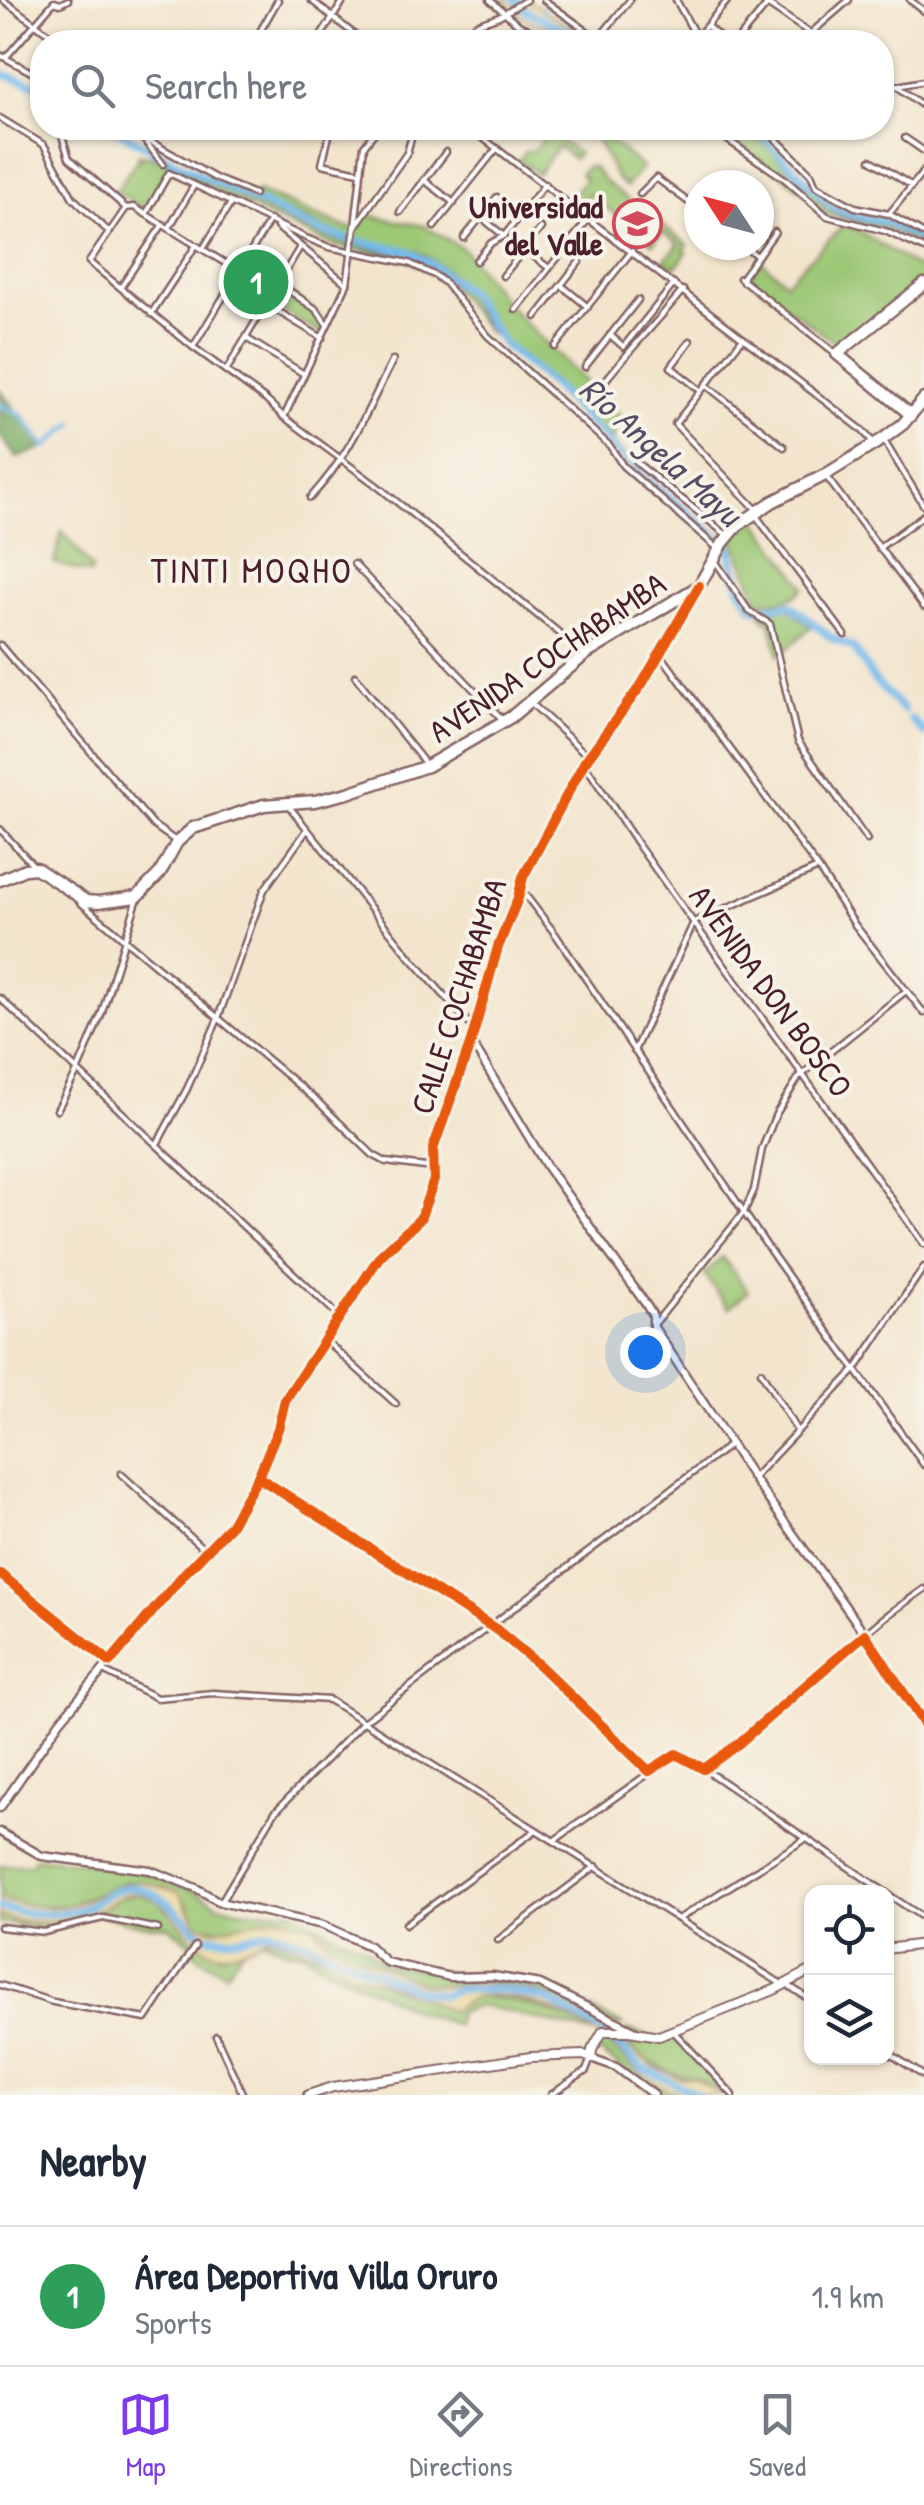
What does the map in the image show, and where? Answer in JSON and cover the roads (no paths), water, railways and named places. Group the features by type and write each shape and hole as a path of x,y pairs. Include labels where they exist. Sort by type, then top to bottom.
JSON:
{"main road":[{"path":"912,415 837,354 924,284"},
{"path":"722,545 756,512 879,442 912,415 924,399"},
{"name":"AVENIDA COCHABAMBA","path":"136,897 160,873 177,842 193,828 264,805 315,801 348,793 427,766 504,722 586,654 683,602 699,586 722,545"},
{"path":"0,880 36,868 77,898 98,902 136,897"},
{"path":"894,1948 924,1944"},
{"path":"590,2062 603,2031 654,2037 804,1974"},
{"path":"312,2094 531,2057 584,2055 590,2062"}],"street":[{"path":"4,0 43,30"},
{"path":"30,71 3,56 53,1 60,4 68,0"},
{"path":"260,30 278,0"},
{"path":"311,0 349,30"},
{"path":"325,30 344,0"},
{"path":"490,0 530,30"},
{"path":"468,30 526,0"},
{"path":"544,0 585,30"},
{"path":"608,30 630,0"},
{"path":"676,0 690,30"},
{"path":"704,30 728,0"},
{"path":"761,0 806,30"},
{"path":"814,30 849,0"},
{"path":"910,0 924,10"},
{"path":"746,30 768,5"},
{"path":"707,26 711,30"},
{"path":"897,86 924,81"},
{"path":"894,85 924,107"},
{"path":"0,118 30,136"},
{"path":"905,138 924,151"},
{"path":"37,140 44,144 74,198 109,232"},
{"path":"63,140 69,158 126,208"},
{"path":"144,140 163,164"},
{"path":"150,140 214,178 254,194"},
{"path":"328,140 322,164 361,172"},
{"path":"284,418 347,284 364,146 368,140"},
{"path":"355,227 407,152 410,140"},
{"path":"486,140 879,442 924,506"},
{"path":"728,140 785,179 827,216 884,231 924,249"},
{"path":"777,140 810,174 816,186 855,207 890,214 924,234"},
{"path":"434,226 497,148"},
{"path":"400,212 446,152"},
{"path":"871,160 912,186"},
{"path":"890,214 924,171"},
{"path":"146,214 169,174 329,247 409,263 445,283 488,336 610,446 623,466 722,545"},
{"path":"640,194 656,178 684,199"},
{"path":"424,180 454,204"},
{"path":"476,261 491,243 504,236 545,184"},
{"path":"120,288 193,187"},
{"path":"464,238 497,197"},
{"path":"203,249 231,203"},
{"path":"238,271 134,207 126,208 89,262 586,654"},
{"path":"481,217 504,236"},
{"path":"516,310 590,217"},
{"path":"270,220 347,284"},
{"path":"193,346 270,220"},
{"path":"503,276 541,228"},
{"path":"152,314 197,245"},
{"path":"226,372 300,247"},
{"path":"524,249 549,268"},
{"path":"555,347 632,251"},
{"path":"754,260 740,280 837,354"},
{"path":"536,317 580,262"},
{"path":"278,284 317,310 327,325"},
{"path":"598,390 674,284"},
{"path":"561,285 588,307"},
{"path":"228,287 236,295 266,304 322,338"},
{"path":"626,348 640,344 683,290"},
{"path":"585,367 638,300"},
{"path":"610,335 626,348"},
{"path":"246,338 304,374"},
{"path":"744,338 675,424 756,512 845,635"},
{"path":"690,341 671,367 701,391"},
{"path":"310,498 353,444 393,360"},
{"path":"706,385 784,447"},
{"path":"637,463 690,508 722,545 748,611 770,624 798,741 867,840"},
{"path":"825,476 924,607"},
{"path":"879,548 924,515"},
{"path":"354,564 504,722"},
{"name":"CALLE COCHABAMBA","path":"0,1808 60,1721 184,1574 230,1526 258,1477 285,1400 380,1256 420,1218 433,1187 432,1149 471,1042 523,876 587,760 660,655 683,602"},
{"path":"0,645 153,825 177,842"},
{"path":"660,655 818,868 855,925 923,1010"},
{"path":"355,676 427,766"},
{"name":"AVENIDA DON BOSCO","path":"530,702 587,760 694,922 924,1244"},
{"path":"287,802 456,1013 473,1028"},
{"path":"0,829 36,868"},
{"path":"158,1144 218,1020 264,890 307,830"},
{"path":"634,1051 694,922 818,868"},
{"path":"520,888 924,1465"},
{"path":"56,1110 77,1072 137,905 136,897"},
{"path":"77,898 318,1101 373,1155 386,1162 434,1168"},
{"path":"653,1326 744,1212 776,1114 803,1073 906,991"},
{"path":"0,998 340,1317"},
{"path":"471,1042 546,1167 653,1316 653,1326 753,1478 924,1724"},
{"path":"753,1478 855,1370 924,1267"},
{"path":"325,1340 396,1404"},
{"path":"760,1372 797,1431"},
{"path":"220,1902 275,1812 363,1722 732,1444"},
{"path":"121,1474 207,1552"},
{"path":"258,1477 492,1627 540,1666 649,1771"},
{"path":"0,1574 110,1662"},
{"path":"704,1770 924,1589"},
{"path":"103,1671 158,1698 213,1693 329,1700 804,1995"},
{"path":"555,1840 676,1754 875,1885"},
{"path":"406,1924 536,1830"},
{"path":"0,1832 42,1856 150,1870 220,1902 323,1925 361,1942 394,1964 440,1976 492,1976 540,1984 639,2033"},
{"path":"680,1919 807,1838"},
{"path":"498,1940 596,1866"},
{"path":"894,1898 924,1918"},
{"path":"0,1927 44,1932 103,1918 158,1929"},
{"path":"0,1984 53,2002 146,2019 195,1946"},
{"path":"673,2031 733,2095"},
{"path":"216,2036 243,2095"},
{"path":"894,2056 924,2076"},
{"path":"551,2095 590,2062 604,2061 654,2095"}],"waterway":[{"path":"515,0 527,11 565,30"},
{"path":"542,18 546,1"},
{"name":"Río Angela Mayu","path":"0,73 30,83"},
{"name":"Río Angela Mayu","path":"134,140 314,229 350,240"},
{"path":"766,140 830,205 846,213 886,222 924,241"},
{"name":"Río Angela Mayu","path":"359,242 408,251 469,293 503,344 554,387 634,468 730,548 740,588 753,608 791,605 830,637 854,648 873,679 903,710"},
{"path":"0,405 21,415 45,447 74,423"},
{"name":"Río Angela Mayu","path":"911,719 924,733"},
{"path":"0,1908 70,1912 123,1888 148,1891 170,1904 205,1937 238,1938 270,1931 307,1942 417,1990 442,1995 459,1989 503,1990 545,1999 603,2031 642,2068 699,2095"},
{"path":"318,2085 334,2095"}],"place":[{"name":"Universidad del Valle","path":"638,224"},
{"name":"Área Deportiva Villa Oruro","path":"256,282"}],"district":[{"name":"TINTI MOQHO","path":"252,570"}]}
